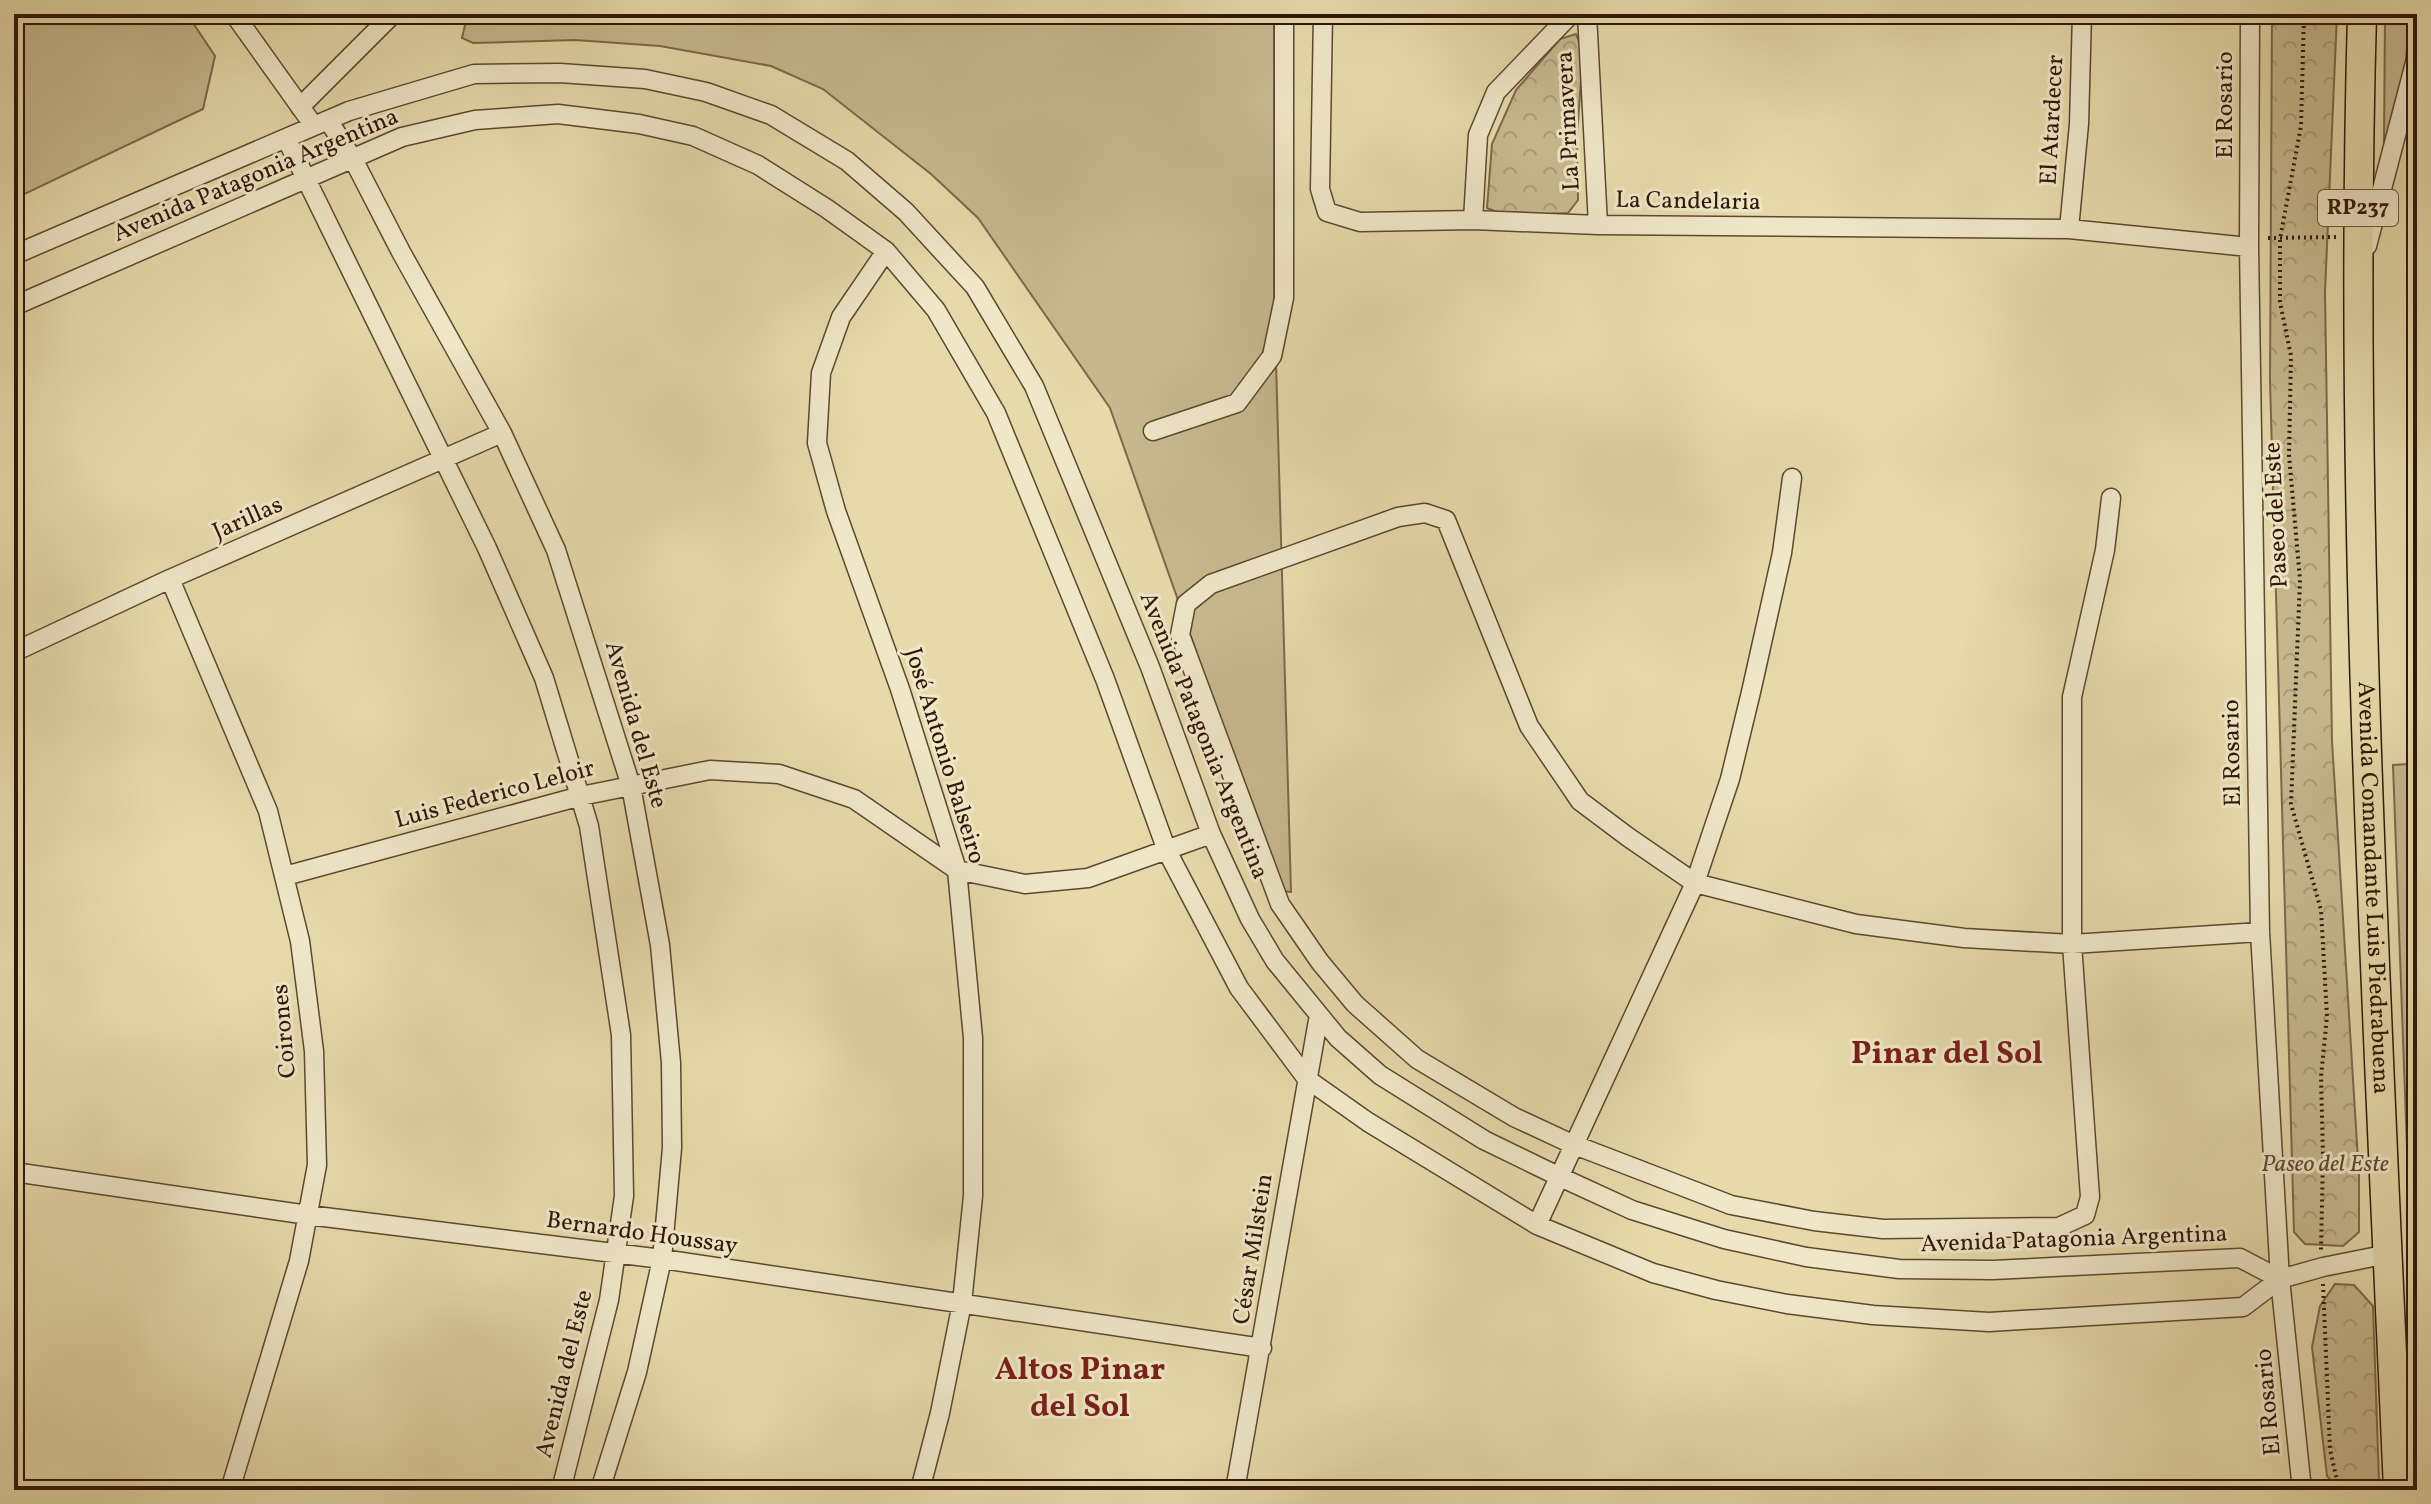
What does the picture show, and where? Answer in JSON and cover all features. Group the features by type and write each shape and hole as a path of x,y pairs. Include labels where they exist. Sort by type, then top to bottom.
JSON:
{"main road":[{"name":"Avenida Comandante Luis Piedrabuena","path":"2362,14 2357,284 2359,539 2374,976 2398,1490"}],"street":[{"name":"Avenida del Este","path":"234,14 300,107 321,123 353,159 502,433 556,550 631,786 660,945 671,1063 672,1148 662,1259 637,1372 600,1490"},
{"path":"300,107 393,14"},
{"path":"1153,431 1237,403 1272,356 1284,298 1284,14"},
{"name":"La Candelaria","path":"1323,14 1320,189 1327,212 1360,222 1473,220 1598,225 2069,229 2249,242"},
{"path":"1473,220 1478,135 1496,92 1571,14"},
{"name":"La Primavera","path":"1587,14 1598,225"},
{"name":"El Atardecer","path":"2069,229 2079,124 2082,14"},
{"name":"El Rosario","path":"2250,14 2249,242 2260,932 2280,1279 2302,1490"},
{"name":"Avenida Comandante Luis Piedrabuena","path":"2357,284 2417,48"},
{"name":"Avenida Patagonia Argentina","path":"14,255 349,111 474,74 560,73 645,79 706,92 771,115 847,161 906,212 975,287 1034,386 1150,667 1211,834 1250,919 1275,961 1338,1038 1380,1075 1484,1140 1558,1176 1648,1215 1724,1239 1806,1257 1899,1269 1993,1270 2240,1258 2280,1279 2243,1307 1989,1322 1873,1315 1787,1304 1716,1290 1653,1273 1537,1225 1368,1122 1307,1079 1239,988 1167,851 1105,679 996,413 936,310 886,251 826,208 758,165 693,136 639,124 558,114 475,120 402,137 14,306"},
{"name":"Avenida del Este","path":"286,138 487,548 544,678 589,826 621,1035 624,1196 609,1300 561,1490"},
{"name":"José Antonio Balseiro","path":"886,251 841,317 821,373 817,443 836,511 900,689 957,870 973,1038 973,1196 962,1303 940,1413 920,1490"},
{"name":"Jarillas","path":"14,652 170,579 502,433"},
{"path":"1537,1225 1695,883 1730,779 1751,692 1782,553 1792,478"},
{"path":"2111,498 2105,550 2072,697 2072,944 2090,1197 2085,1215 2059,1227 1883,1229 1814,1221 1731,1205 1572,1144 1514,1117 1417,1059 1355,1004 1320,962 1280,904 1180,635 1186,604 1211,584 1398,517 1425,513 1446,520 1529,726 1580,801 1695,883 1856,924 1964,938 2072,944 2260,932"},
{"name":"Coirones","path":"170,579 268,811 300,941 314,1051 317,1165 308,1215 299,1261 230,1490"},
{"name":"Luis Federico Leloir","path":"285,876 581,796 710,770 779,774 854,799 957,870 1025,884 1088,878 1211,834"},
{"name":"César Milstein","path":"1235,1490 1319,1015"},
{"name":"Bernardo Houssay","path":"14,1172 308,1215 662,1259 1262,1348"},
{"path":"2280,1279 2388,1254"}],"path":[{"name":"Paseo del Este","path":"2304,14 2301,126 2280,239 2280,302 2291,356 2289,455 2300,580 2291,804 2321,910 2327,1016 2321,1077 2323,1156 2320,1236 2330,1449 2339,1490"},
{"path":"2249,242 2358,236"}],"green space":[{"path":"14,14 187,14 215,56 203,109 14,199"},
{"path":"471,14 1274,14 1274,292 1291,892 1281,891 1110,408 978,218 931,174 823,89 771,66 660,46 575,40 473,43 462,38"},
{"name":"Paseo del Este","path":"2272,14 2337,14 2325,292 2332,741 2359,1176 2359,1232 2343,1246 2305,1244 2294,1232 2270,381"},
{"path":"2385,14 2410,14 2405,71 2384,144"},
{"path":"1576,34 1583,51 1577,138 1578,200 1568,213 1507,216 1487,208 1492,144 1516,90 1560,39"},
{"path":"2408,764 2417,774 2417,1422 2393,765"},
{"path":"2335,1284 2354,1285 2373,1306 2377,1490 2340,1490 2327,1476 2312,1347 2320,1306"}],"district":[{"name":"Pinar del Sol","path":"1947,1055"},
{"name":"Altos Pinar del Sol","path":"1080,1390"}]}
